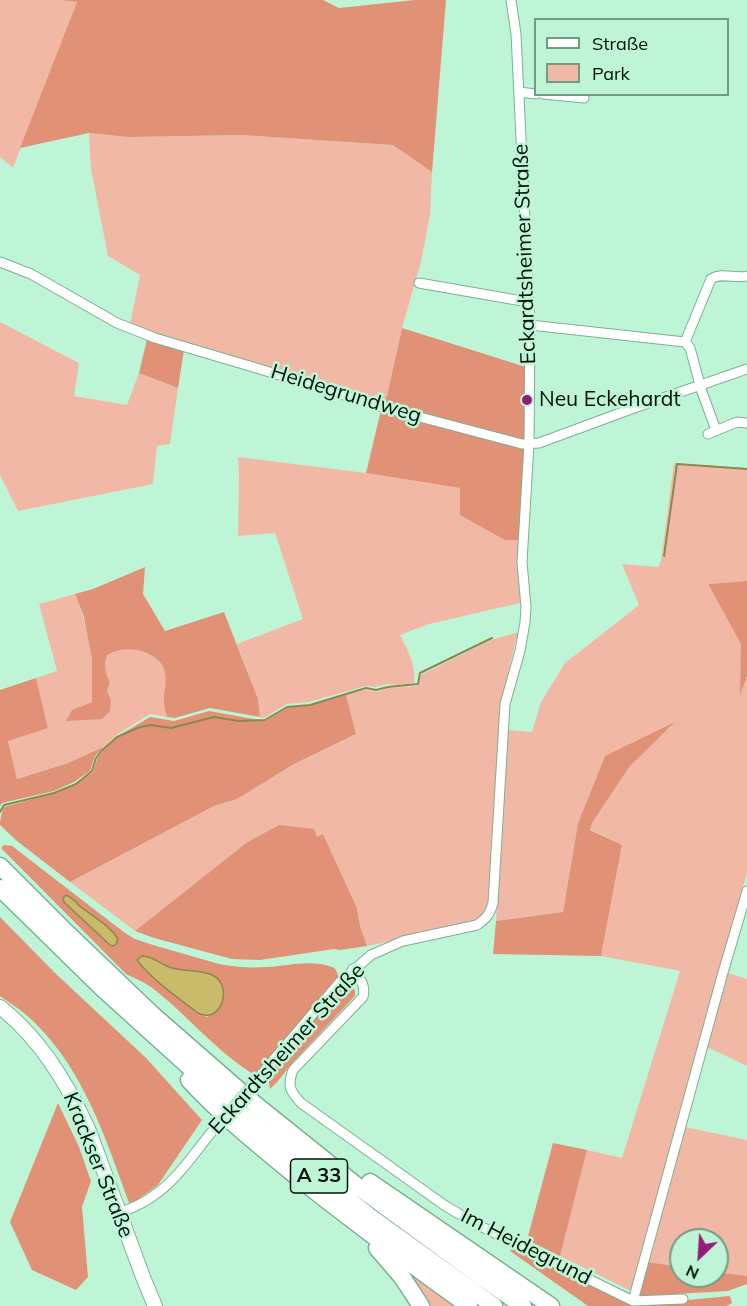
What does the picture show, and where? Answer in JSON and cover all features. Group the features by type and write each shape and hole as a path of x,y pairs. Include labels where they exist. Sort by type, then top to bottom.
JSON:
{"highway":[{"name":"A 33","path":"0,866 112,977 289,1133 484,1280 523,1306"},
{"name":"A 33","path":"0,888 152,1035 239,1112 369,1216 494,1306"},
{"path":"152,1035 204,1097 236,1127 324,1198 469,1306"},
{"path":"239,1090 551,1306"},
{"path":"324,1198 383,1254 402,1276 421,1306"}],"street":[{"name":"Eckardtsheimer Straße","path":"120,1213 155,1196 171,1182 353,969 371,955 403,941 477,925 486,920 494,903 505,704 522,645 525,622 522,562 529,444 531,349 516,34 511,0"},
{"path":"519,92 534,94"},
{"path":"564,96 584,98"},
{"name":"Heidegrundweg","path":"0,262 31,274 117,323 155,338 382,407 516,443 538,443 747,369"},
{"path":"685,342 711,279 719,276 738,278 747,276"},
{"path":"418,283 528,302"},
{"path":"530,325 685,342 690,348 712,432 737,422 747,423"},
{"path":"683,1299 633,1301 747,891"},
{"name":"Im Heidegrund","path":"353,969 364,984 363,997 293,1070 290,1088 294,1095 308,1108 462,1216 633,1301"},
{"name":"Krackser Straße","path":"0,1007 26,1031 68,1088 89,1131 155,1306"}],"green space":[{"path":"0,0 77,2 13,168 0,157"},
{"path":"89,133 128,137 241,135 393,145 432,172 430,215 421,262 402,328 387,396 383,403 156,335 130,325 140,275 108,256 91,169"},
{"path":"0,322 79,363 74,396 127,405 139,373 178,388 170,444 157,446 153,484 18,511 0,475"},
{"path":"238,457 366,473 460,488 520,540 520,603 429,624 400,635 413,665 414,683 366,686 309,702 287,704 264,718 260,717 258,699 237,644 303,619 275,533 238,536"},
{"path":"674,463 747,468 747,581 708,584 741,644 741,694 747,676 747,873 631,1291 560,1256 587,1150 622,1158 680,971 601,956 622,846 590,829 630,766 672,726 605,756 578,823 563,912 496,921 508,730 532,732 541,702 565,663 639,605 622,564 658,567 661,561"},
{"path":"75,594 90,643 93,680 92,702 72,710 111,700 107,691 110,682 105,664 107,655 121,650 135,650 156,658 164,670 164,706 167,717 150,714 118,734 103,747 68,763 17,779 8,741 48,727 36,678 57,671 39,604"},
{"path":"518,632 504,689 490,898 486,913 475,924 367,946 357,908 323,834 317,837 246,843 135,931 70,882 214,806 237,799 294,764 356,734 346,695 365,690 377,692 388,688 418,686 421,675 491,640"},
{"path":"728,973 747,979 747,1066 707,1047"},
{"path":"685,1127 747,1140 747,1276 729,1274 729,1228 669,1228 669,1265 648,1262"},
{"path":"405,1268 460,1306 427,1306"}],"shaded area":[{"path":"60,0 323,0 339,8 415,0 446,0 432,172 393,145 241,135 128,137 89,133 20,148 77,2"},
{"path":"402,328 526,367 524,439 383,403 387,396"},
{"path":"147,339 184,350 178,388 139,373"},
{"path":"381,410 524,450 520,540 505,540 460,515 460,488 366,473"},
{"path":"145,567 143,594 165,631 224,612 258,699 260,717 210,708 175,718 167,717 164,706 165,675 160,662 144,652 121,650 107,655 105,664 110,682 107,691 111,700 110,711 102,719 66,721 72,710 92,702 92,659 84,617 75,594 93,589"},
{"path":"747,581 747,676 740,696 741,644 708,584"},
{"path":"36,678 48,728 8,741 17,779 68,763 103,747 95,756 90,771 74,782 54,791 2,803 0,806 0,690"},
{"path":"346,695 356,734 294,764 237,799 214,806 70,882 0,825 4,807 55,793 76,784 93,772 102,751 118,736 150,717 174,721 209,711 265,721 287,708 310,705"},
{"path":"675,722 630,766 592,823 590,830 622,845 601,956 493,954 496,921 563,912 578,823 605,756"},
{"path":"279,825 314,829 317,837 323,834 357,908 367,946 260,960 232,959 135,931 246,843"},
{"path":"4,845 12,846 135,939 231,966 254,967 316,963 332,967 337,971 339,978 255,1075 215,1045 151,987 126,974 1,848","holes":["138,962 165,965 178,970 213,976 224,992 222,999 208,1017 198,1013 152,977"]},
{"path":"66,895 111,930 118,939 116,944 110,945 64,902 63,898"},
{"path":"0,917 54,972 146,1058 202,1120 158,1185 137,1200 129,1203 92,1106 66,1061 33,1021 0,996"},
{"path":"142,956 150,957 172,968 204,972 214,976 223,988 222,1003 213,1014 198,1013 150,975 137,960"},
{"path":"350,987 355,990 355,996 270,1089 267,1073 339,988"},
{"path":"58,1103 79,1147 91,1181 82,1207 88,1277 76,1290 32,1270 10,1222"},
{"path":"553,1143 587,1150 560,1256 527,1240"},
{"path":"513,1247 634,1305 730,1296 732,1303 727,1306 588,1306 510,1251"},
{"path":"648,1262 669,1265 669,1288 729,1288 729,1274 747,1276 747,1284 728,1291 639,1295"}],"waterway":[{"path":"664,556 677,464 747,469"},
{"path":"0,812 4,805 54,793 76,784 92,771 101,751 117,737 140,727 151,725 171,728 214,717 239,721 265,720 287,707 310,705 366,688 376,690 418,684 420,673 492,638"}],"place":[{"name":"Neu Eckehardt","path":"527,400"}]}
